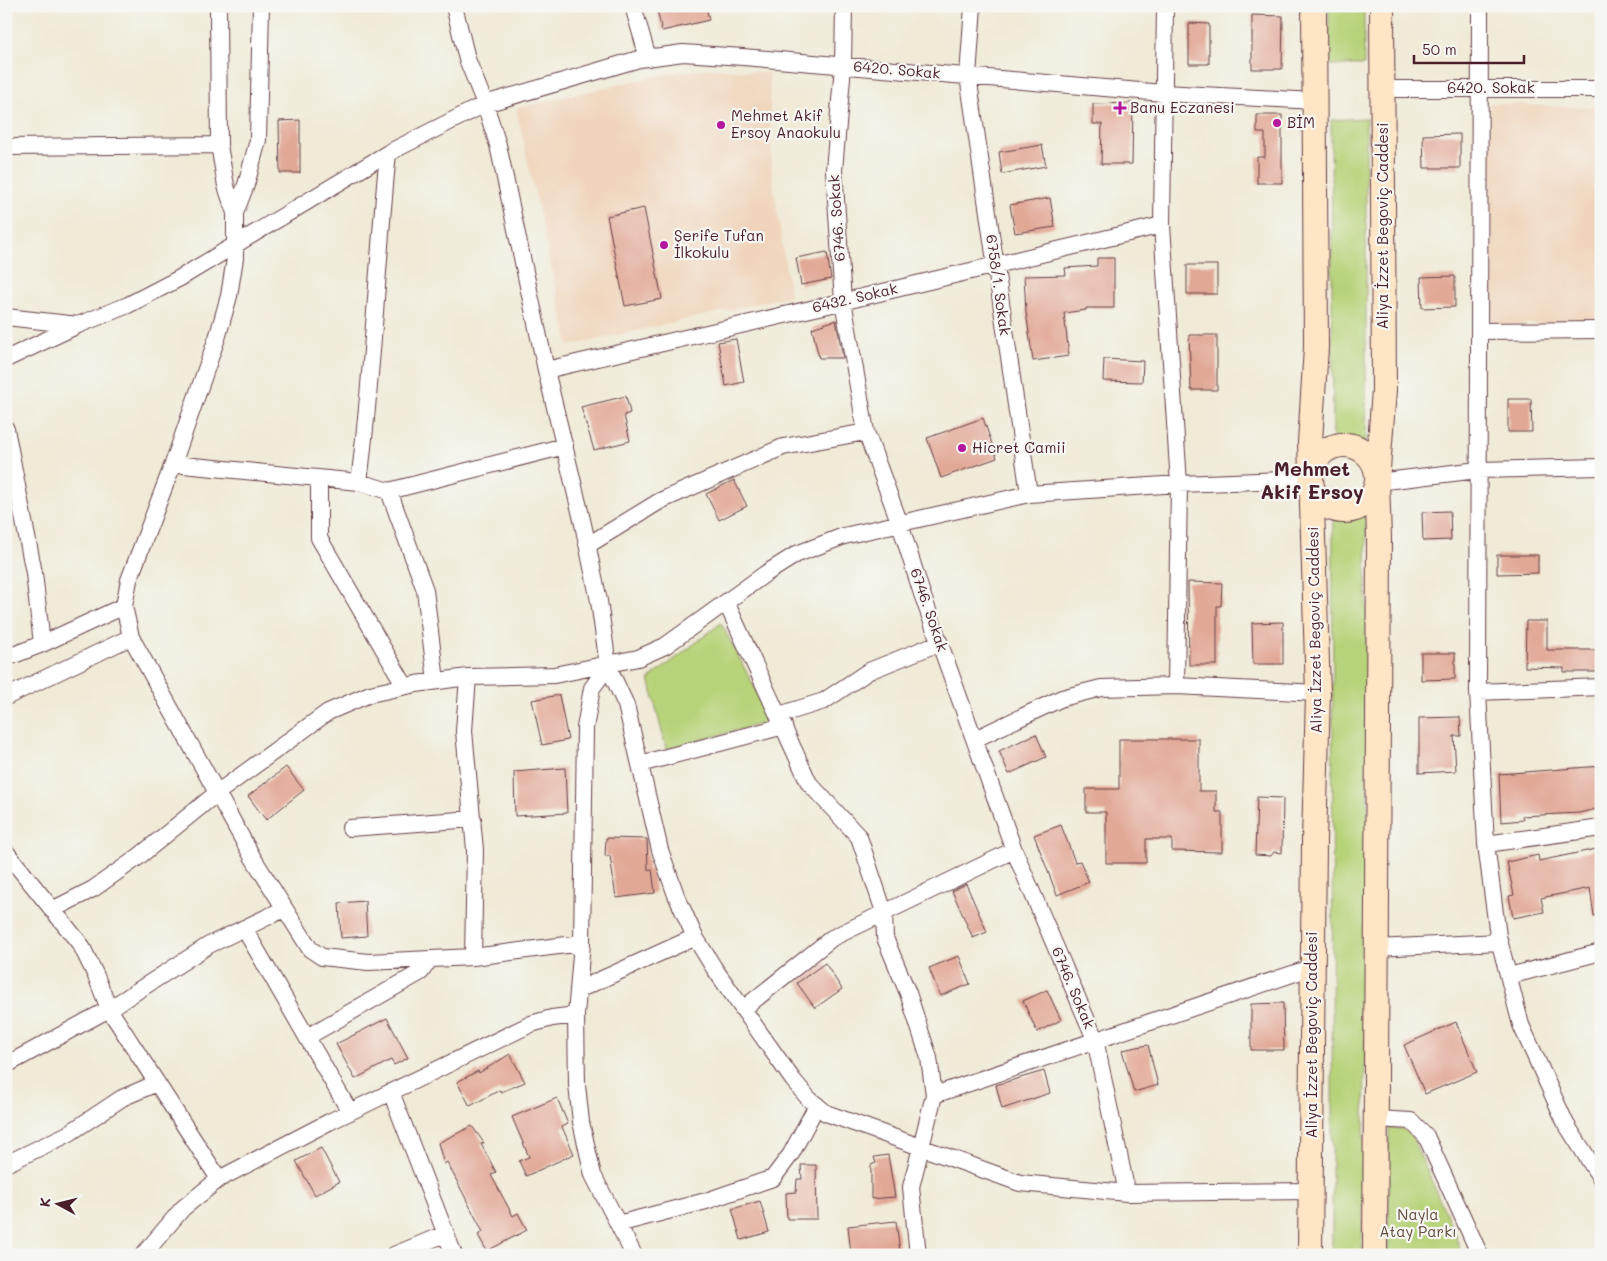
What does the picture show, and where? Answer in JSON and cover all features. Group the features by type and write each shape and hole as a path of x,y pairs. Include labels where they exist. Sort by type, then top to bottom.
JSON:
{"main road":[{"name":"Aliya İzzet Begoviç Caddesi","path":"1310,1255 1318,693 1310,442 1316,347 1314,6"},
{"name":"Aliya İzzet Begoviç Caddesi","path":"1375,1255 1379,536 1377,482 1384,390 1382,6"},
{"path":"1346,445 1357,447 1373,461 1377,472 1377,482 1374,493 1368,502 1348,512 1337,511 1327,507 1316,495 1311,479 1315,463 1325,451 1346,445"}],"street":[{"path":"218,6 219,145 226,186 235,213 235,244 229,296 173,464 129,580 124,606 131,637 217,793 284,909 310,949 322,957 368,962 473,957 582,943"},
{"path":"235,213 246,184 258,140 261,6"},
{"path":"454,6 467,59 485,104 498,145 546,370 588,545 599,600 608,666 626,705 660,850 676,895 695,937 793,1080 826,1113 1020,1183 1126,1193 1311,1191"},
{"path":"633,6 648,58"},
{"name":"6746. Sokak","path":"844,6 843,66 834,170 843,301 866,432 1014,850 1095,1039 1126,1193"},
{"name":"6758/1. Sokak","path":"973,6 968,76 1030,494"},
{"path":"1165,6 1162,93 1162,224 1179,484 1176,686"},
{"path":"1480,6 1478,692 1486,844 1500,942 1521,1025 1566,1124 1601,1179"},
{"name":"6420. Sokak","path":"6,359 78,325 128,305 235,244 388,152 485,104 648,58 683,53 1162,93 1315,101"},
{"name":"6420. Sokak","path":"1382,89 1480,87 1601,89"},
{"path":"6,147 219,145"},
{"path":"359,482 368,414 378,247 388,152"},
{"name":"6432. Sokak","path":"546,370 1162,224"},
{"path":"6,317 78,325"},
{"path":"1479,331 1601,330"},
{"path":"6,429 34,573 42,644"},
{"path":"588,545 660,501 783,447 866,432"},
{"path":"173,464 359,482 390,491 565,446"},
{"path":"1377,482 1478,470 1601,467"},
{"path":"319,478 319,538 405,686"},
{"path":"52,910 93,889 137,858 217,793 328,712 370,694 405,686 468,677 554,675 608,666 638,658 665,646 727,604 765,574 797,554 844,536 1030,494 1179,484 1311,479"},
{"path":"390,491 425,590 436,681"},
{"path":"727,604 782,720 809,783 859,837 884,912 885,938 908,993 930,1058 934,1095 912,1187 918,1255"},
{"path":"6,658 42,644 124,606"},
{"path":"6,698 131,637"},
{"path":"640,764 782,720 824,700 869,671 939,642"},
{"path":"608,666 592,688 585,728 582,943 576,1015 577,1084 586,1148 594,1175 634,1255"},
{"path":"468,677 464,731 475,850 473,957"},
{"path":"975,739 1062,698 1101,688 1176,686 1318,693"},
{"path":"1478,692 1601,687"},
{"path":"350,828 472,819"},
{"path":"1486,844 1601,828"},
{"path":"743,1009 832,938 1014,850"},
{"path":"6,852 81,945 109,1009 218,1179"},
{"path":"6,1065 109,1009 209,945 284,909"},
{"path":"244,928 350,1112"},
{"path":"578,990 695,937"},
{"path":"1376,948 1500,942"},
{"path":"1508,976 1601,952"},
{"path":"307,1037 421,972 430,959"},
{"path":"934,1095 1095,1039 1313,967"},
{"path":"143,1255 183,1208 218,1179 531,1024 552,1018 576,1015"},
{"path":"6,1164 68,1134 122,1098 156,1083"},
{"path":"391,1092 454,1255"},
{"path":"618,1224 706,1201 773,1178 792,1154 817,1105"},
{"path":"1377,1119 1411,1122 1426,1136 1480,1255"},
{"path":"394,1255 446,1234"}],"shaded area":[{"name":"Şerife Tufan İlkokulu","path":"712,68 769,73 772,175 790,296 569,346 516,108 661,75"},
{"path":"1490,103 1601,108 1601,322 1492,325"}],"green space":[{"path":"1329,6 1364,6 1364,65 1329,65"},
{"path":"1366,118 1366,442 1333,438 1331,120"},
{"path":"1366,500 1368,871 1362,1255 1332,1255 1333,502"},
{"path":"721,623 772,721 666,749 649,679"},
{"name":"Nayla Atay Parkı","path":"1389,1127 1409,1130 1455,1234 1462,1255 1388,1255"}],"building":[{"path":"656,6 706,6 709,20 662,31"},
{"path":"1252,15 1283,16 1282,69 1252,69"},
{"path":"1189,23 1209,24 1209,64 1189,64"},
{"path":"1133,103 1132,164 1101,164 1102,124 1093,124 1093,104"},
{"path":"1257,115 1282,115 1282,183 1257,183 1257,157 1265,157 1265,133 1257,133"},
{"path":"300,120 300,173 280,173 279,121"},
{"path":"1460,134 1460,168 1424,168 1423,135"},
{"path":"1042,145 1046,166 1002,174 999,152"},
{"path":"1050,198 1055,227 1015,233 1010,205"},
{"path":"644,208 662,299 625,306 607,216"},
{"path":"827,252 831,279 801,285 796,258"},
{"path":"1097,258 1114,258 1114,308 1086,308 1086,310 1064,313 1069,356 1033,361 1026,312 1024,276 1066,275 1065,268 1097,266"},
{"path":"1187,265 1217,265 1217,294 1187,294"},
{"path":"1455,276 1455,307 1422,308 1421,277"},
{"path":"836,320 843,358 819,358 812,328"},
{"path":"1189,335 1217,335 1217,390 1191,390"},
{"path":"736,339 744,382 726,386 718,342"},
{"path":"1104,359 1143,361 1142,382 1103,381"},
{"path":"626,396 630,413 624,415 630,441 594,450 581,407"},
{"path":"1508,399 1531,399 1532,432 1508,432"},
{"name":"Hicret Camii","path":"983,418 997,458 941,478 927,438"},
{"path":"734,480 747,506 719,520 706,494"},
{"path":"1450,511 1451,540 1423,541 1422,512"},
{"path":"1497,555 1538,555 1538,573 1497,574"},
{"path":"1188,582 1222,583 1221,606 1217,606 1217,665 1189,665"},
{"path":"1526,621 1547,621 1547,650 1601,650 1601,672 1564,672 1564,668 1525,667"},
{"path":"1283,622 1283,664 1253,664 1252,623"},
{"path":"1421,653 1455,653 1455,679 1421,680"},
{"path":"559,695 568,740 542,745 532,700"},
{"path":"1460,717 1461,736 1454,736 1456,771 1419,773 1419,718"},
{"path":"1036,734 1046,757 1009,774 999,751"},
{"path":"1119,739 1199,739 1199,791 1216,791 1216,812 1222,812 1222,852 1172,851 1172,839 1146,839 1146,863 1106,863 1106,812 1086,812 1086,789 1119,789"},
{"path":"1601,766 1601,808 1579,813 1522,816 1523,820 1501,822 1499,774"},
{"path":"286,767 304,790 266,820 248,796"},
{"path":"565,768 567,813 515,816 514,772"},
{"path":"1257,797 1283,798 1282,853 1274,852 1271,856 1255,855"},
{"path":"1061,825 1075,862 1080,861 1089,882 1057,895 1034,835"},
{"path":"606,838 647,839 648,870 652,869 655,893 616,898 610,856 605,856"},
{"path":"1601,848 1601,915 1594,916 1590,888 1541,898 1544,912 1513,918 1509,896 1514,895 1507,862 1538,855 1539,861"},
{"path":"966,884 987,932 973,938 952,891"},
{"path":"365,901 367,936 341,938 339,903"},
{"path":"959,956 970,984 940,996 929,968"},
{"path":"825,963 842,989 815,1008 797,983"},
{"path":"1047,990 1061,1020 1037,1032 1023,1001"},
{"path":"1283,1003 1284,1050 1251,1050 1251,1004"},
{"path":"387,1018 408,1058 394,1065 391,1060 355,1079 336,1044"},
{"path":"1456,1022 1477,1072 1425,1094 1404,1045"},
{"path":"1148,1045 1158,1085 1134,1092 1122,1050"},
{"path":"510,1054 525,1082 501,1092 500,1090 470,1106 457,1082 478,1071 479,1073"},
{"path":"1044,1071 1050,1093 1002,1109 996,1085"},
{"path":"557,1098 568,1124 562,1127 574,1154 526,1176 519,1161 529,1157 512,1117"},
{"path":"472,1126 484,1143 481,1144 496,1172 491,1175 513,1216 518,1213 527,1230 487,1251 478,1235 483,1232 447,1162 444,1164 438,1143"},
{"path":"321,1148 339,1182 315,1195 296,1161"},
{"path":"888,1155 895,1197 871,1199 871,1165 876,1163 874,1157"},
{"path":"801,1165 816,1165 817,1219 787,1219 786,1193 796,1192 797,1179 802,1179"},
{"path":"760,1201 769,1232 741,1240 732,1209"},
{"path":"896,1221 900,1252 851,1255 848,1226"}],"place":[{"name":"Banu Eczanesi","path":"1120,108"},
{"name":"BİM","path":"1277,123"},
{"name":"Mehmet Akif Ersoy Anaokulu","path":"721,125"},
{"name":"Şerife Tufan İlkokulu","path":"664,245"},
{"name":"Hicret Camii","path":"962,448"}],"district":[{"name":"Mehmet Akif Ersoy","path":"1312,480"}]}
